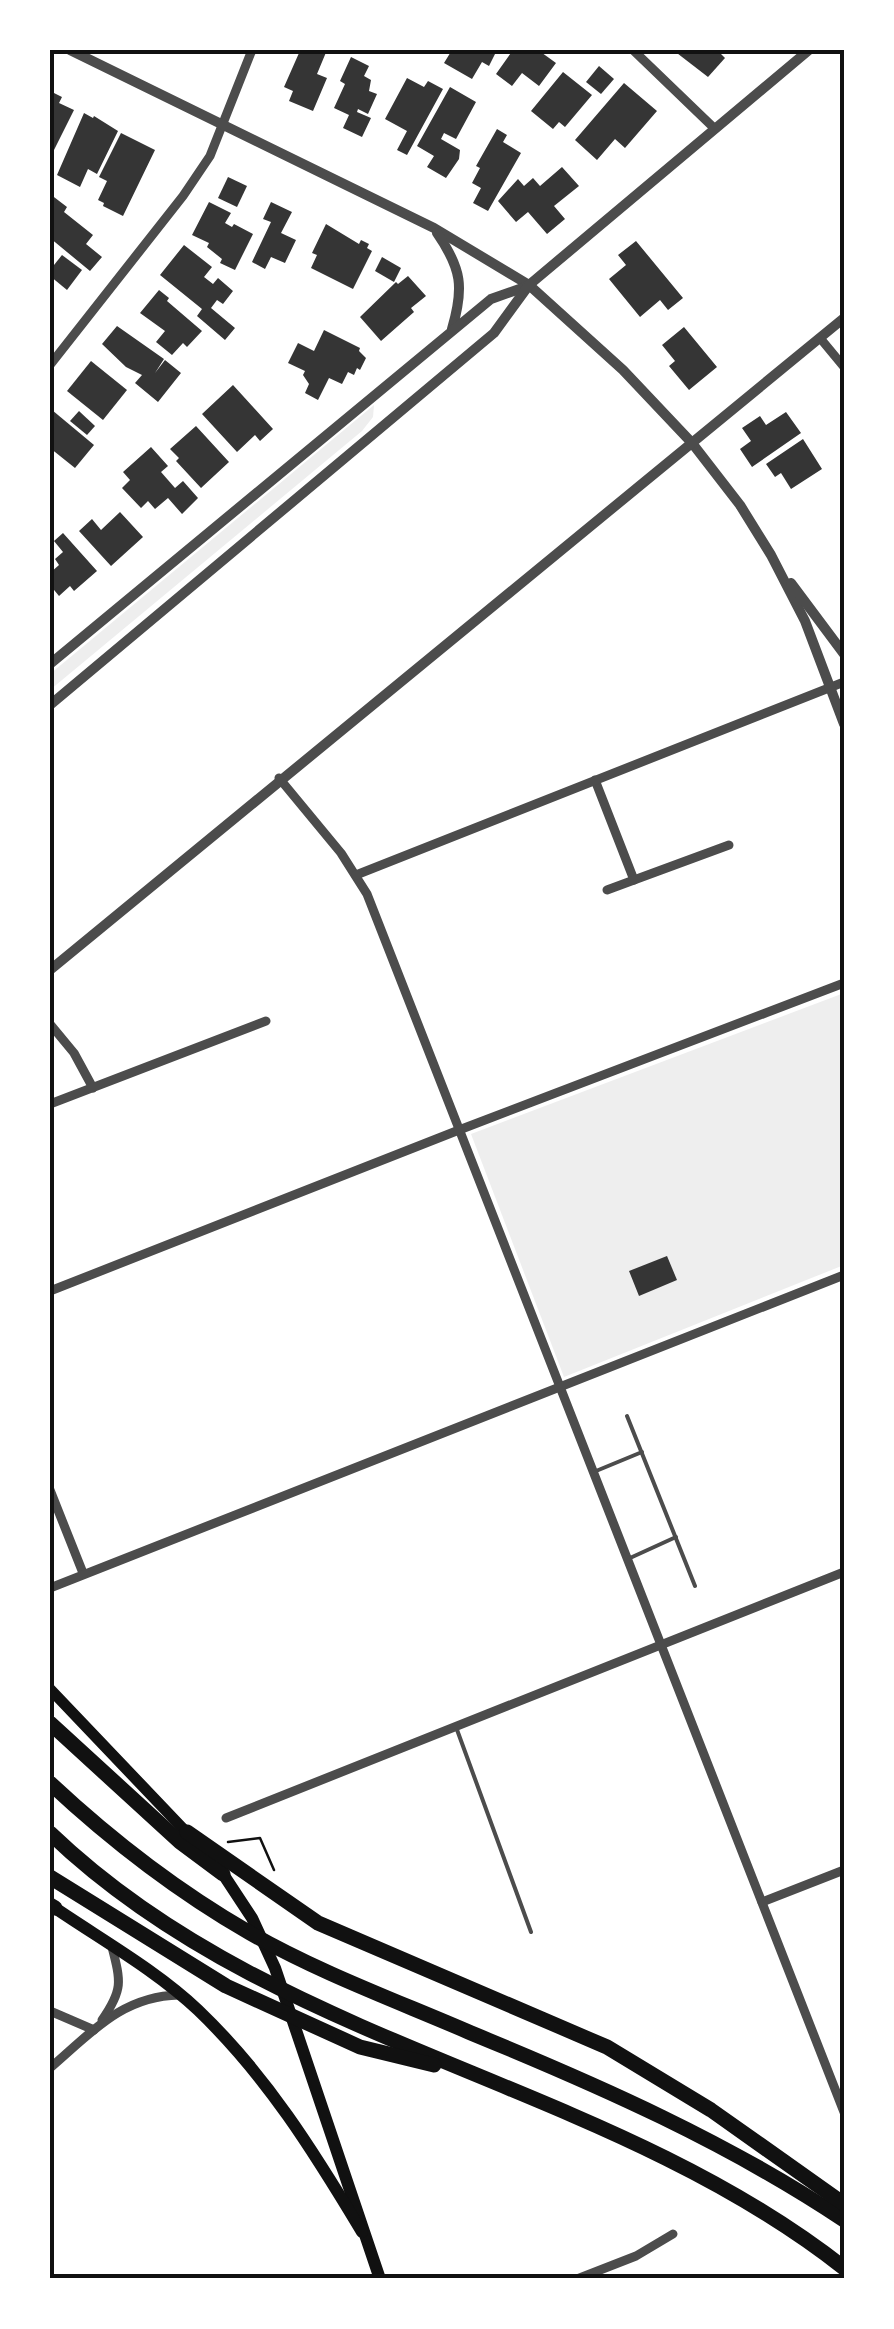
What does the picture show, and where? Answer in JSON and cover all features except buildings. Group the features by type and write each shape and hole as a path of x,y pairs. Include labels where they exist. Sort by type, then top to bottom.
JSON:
{"highway":[{"path":"50,1723 180,1842 223,1874"},
{"path":"50,1782 80,1812 164,1878 253,1934 343,1979 642,2106 742,2157 844,2220"},
{"path":"187,1832 318,1924 607,2048 725,2119 844,2204"},
{"path":"50,1834 144,1909 236,1968 330,2014 578,2117 692,2173 800,2236 844,2268"},
{"path":"50,1877 226,1986 316,2030 360,2048 477,2075"}],"main road":[{"path":"50,1688 187,1832 236,1890 275,1968 380,2279"},
{"path":"51,1906 196,2008 253,2069 308,2142 362,2232"}],"street":[{"path":"70,50 434,228 529,285 623,370 692,442 740,505 805,621 844,724"},
{"path":"50,365 210,156 252,50"},
{"path":"634,50 714,128"},
{"path":"50,704 494,334 529,285 808,50"},
{"path":"434,228 450,251 459,275 461,298 452,330"},
{"path":"50,664 491,299 529,285"},
{"path":"50,970 279,778 844,318"},
{"path":"820,338 844,366"},
{"path":"771,555 844,654"},
{"path":"356,875 844,682"},
{"path":"279,778 356,875 844,2112"},
{"path":"596,780 634,880"},
{"path":"607,890 729,845"},
{"path":"50,1291 844,983"},
{"path":"50,1104 266,1021"},
{"path":"50,1024 74,1053 93,1088"},
{"path":"50,1588 844,1275"},
{"path":"50,1490 83,1573"},
{"path":"226,1818 844,1572"},
{"path":"762,1902 844,1870"},
{"path":"94,2030 118,1996 120,1974 112,1947"},
{"path":"50,2068 126,2005 152,1996 179,1995"},
{"path":"50,2011 94,2030"},
{"path":"577,2279 636,2256 672,2234"}],"lane":[{"path":"627,1416 695,1586"},
{"path":"592,1472 642,1452"},
{"path":"626,1560 676,1537"},
{"path":"456,1727 531,1932"}],"path":[{"path":"264,1845 279,1882"}],"shaded area":[{"path":"374,405 373,417 362,431 50,690 50,674"},
{"path":"844,993 844,1265 564,1377 471,1134"}]}
